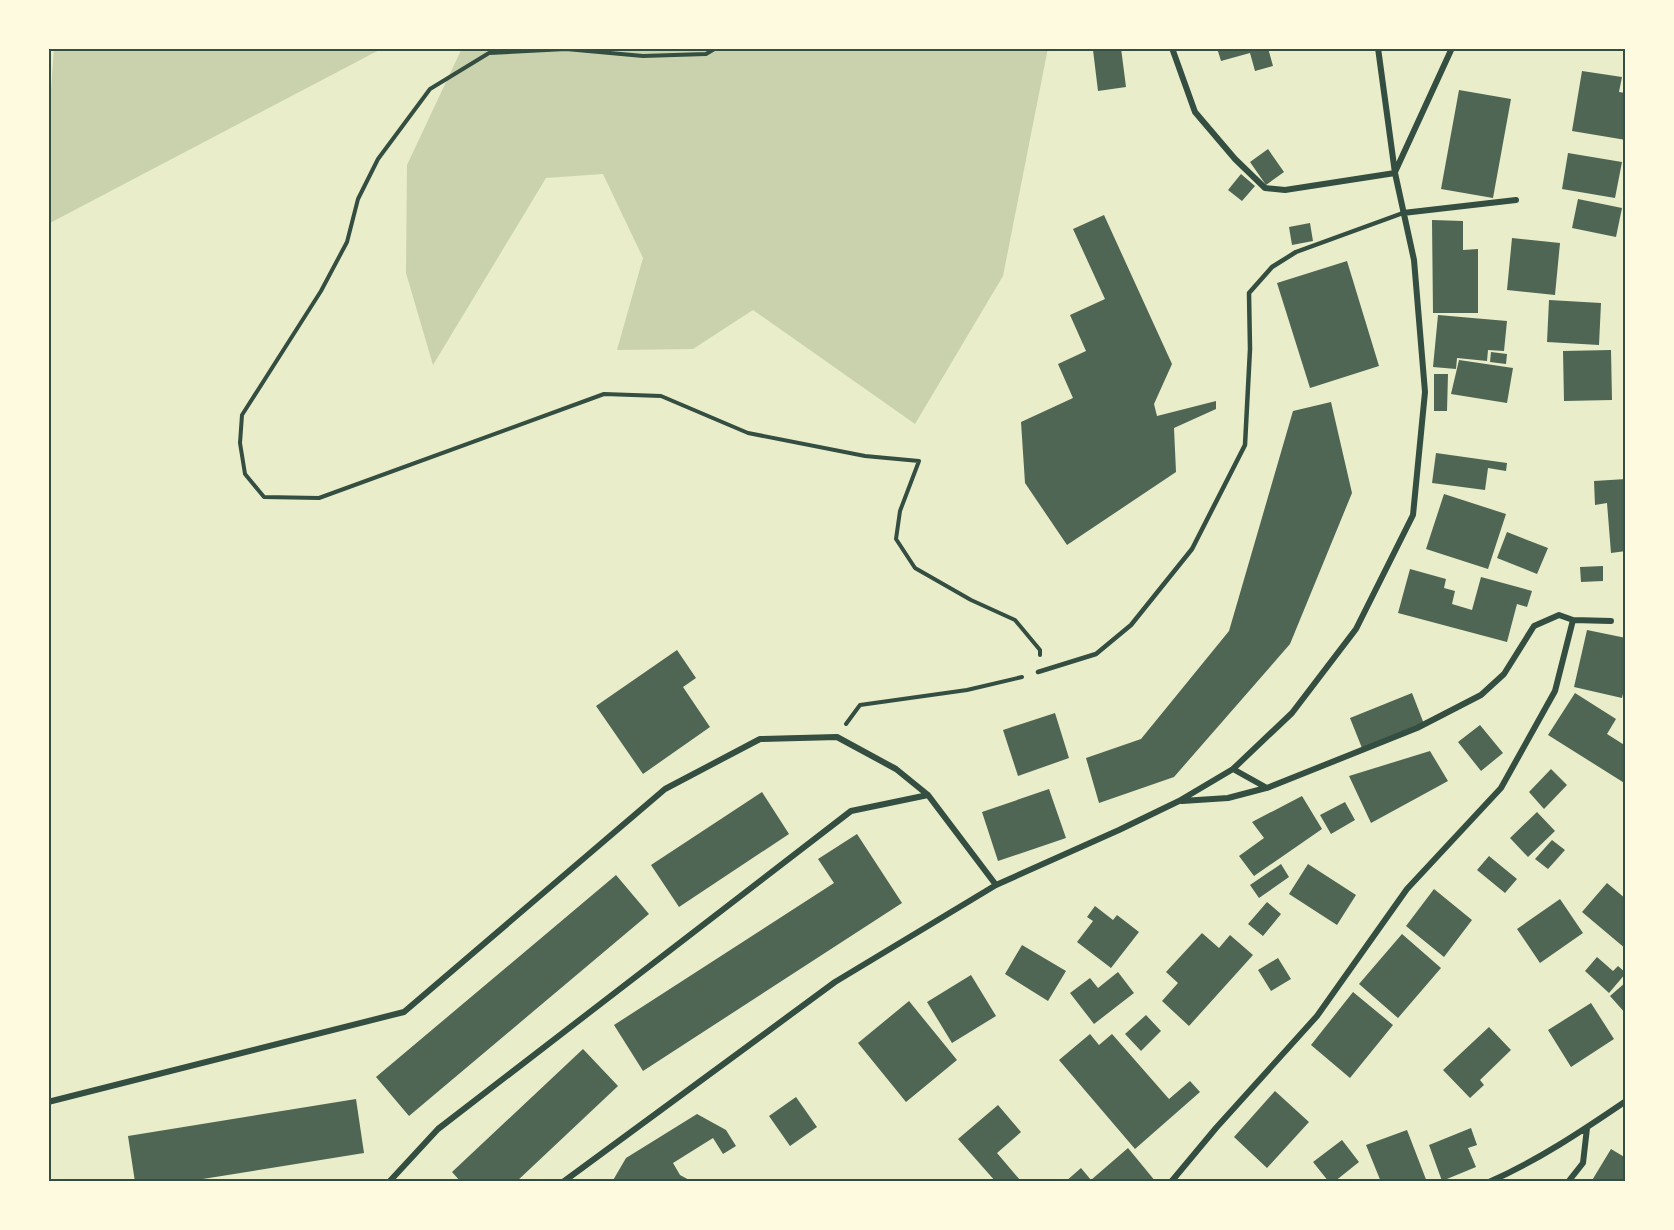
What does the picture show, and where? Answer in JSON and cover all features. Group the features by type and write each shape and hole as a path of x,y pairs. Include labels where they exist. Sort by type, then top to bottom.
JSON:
{"street":[{"path":"1172,48 1195,112 1235,159 1265,188 1285,190 1395,173"},
{"path":"563,1182 835,982 996,885 1179,801 1233,769 1292,713 1356,629 1413,515 1425,392 1414,260 1395,173 1378,48"},
{"path":"1395,173 1452,48"},
{"path":"1403,213 1516,200"},
{"path":"1179,801 1228,798 1267,788 1417,728 1481,695 1504,674 1534,626 1559,615 1573,620 1611,621"},
{"path":"1171,1182 1216,1128 1317,1016 1407,889 1502,788 1554,691 1573,620"},
{"path":"48,1102 404,1012 664,789 760,739 837,737 896,769 928,795 996,885"},
{"path":"1233,769 1267,788"},
{"path":"389,1182 438,1128 851,811 928,795"},
{"path":"1489,1182 1514,1171 1587,1128 1626,1101"},
{"path":"1568,1182 1583,1163 1587,1128"}],"lane":[{"path":"1038,672 1096,654 1131,625 1197,540 1245,445 1250,349 1249,292 1272,267 1296,252 1403,213"}],"path":[{"path":"716,48 706,54 643,56 566,49 489,53 430,89 378,159 358,199 347,242 321,291 242,415 240,444 245,474 264,497 319,498 604,394 660,396 748,433 865,456 920,461 900,511 896,539 915,568 971,600 1015,620 1040,650 1038,672 967,690 860,705 837,737"}],"green space":[{"path":"54,48 383,48 48,224 48,132"},
{"path":"462,48 1048,48 1003,276 915,424 753,310 693,349 617,350 643,258 603,174 546,178 433,365 406,273 407,165"}],"building":[{"path":"1121,48 1126,87 1098,91 1093,50"},
{"path":"1217,48 1268,48 1273,66 1255,71 1250,53 1221,61"},
{"path":"1582,71 1622,77 1619,92 1626,93 1626,140 1572,131"},
{"path":"1459,90 1511,99 1493,198 1441,189"},
{"path":"1268,149 1284,172 1266,185 1250,162"},
{"path":"1568,153 1622,162 1615,198 1562,189"},
{"path":"1241,174 1255,186 1242,201 1228,190"},
{"path":"1578,199 1622,208 1616,237 1572,228"},
{"path":"1104,215 1172,364 1154,404 1157,416 1216,401 1216,409 1174,428 1176,472 1067,545 1025,483 1021,422 1073,398 1058,364 1086,351 1070,315 1105,299 1073,229"},
{"path":"1432,220 1463,221 1463,250 1478,249 1478,313 1433,313"},
{"path":"1310,223 1313,241 1292,245 1289,227"},
{"path":"1512,238 1560,243 1555,295 1507,290"},
{"path":"1347,261 1379,366 1310,388 1277,283"},
{"path":"1549,300 1601,303 1599,345 1547,342"},
{"path":"1438,315 1507,321 1504,351 1488,350 1487,361 1457,358 1456,369 1433,367"},
{"path":"1611,350 1612,400 1564,401 1563,351"},
{"path":"1491,352 1507,354 1506,364 1490,362"},
{"path":"1459,360 1513,368 1507,403 1451,394"},
{"path":"1434,374 1448,374 1447,411 1434,411"},
{"path":"1331,402 1352,493 1290,644 1174,777 1099,803 1086,758 1141,739 1229,631 1293,411"},
{"path":"1436,453 1507,463 1506,471 1488,468 1485,490 1432,483"},
{"path":"1626,479 1626,551 1611,553 1607,503 1595,505 1594,481"},
{"path":"1444,494 1506,514 1488,569 1426,549"},
{"path":"1507,532 1548,548 1537,574 1497,558"},
{"path":"1603,566 1603,581 1581,582 1580,567"},
{"path":"1410,569 1446,579 1444,588 1455,591 1452,604 1472,610 1481,577 1532,591 1527,607 1517,604 1507,642 1398,613"},
{"path":"1587,630 1626,638 1626,681 1622,698 1574,687"},
{"path":"677,650 696,678 683,687 710,727 643,774 596,706"},
{"path":"1412,693 1424,724 1362,748 1350,718"},
{"path":"1575,693 1616,719 1607,734 1626,746 1626,784 1548,735"},
{"path":"1055,713 1069,758 1018,776 1003,730"},
{"path":"1480,725 1503,753 1481,771 1458,742"},
{"path":"1430,751 1448,781 1371,823 1349,776"},
{"path":"1551,769 1567,785 1544,809 1529,792"},
{"path":"1049,789 1066,838 998,861 982,812"},
{"path":"762,792 789,834 679,907 651,865"},
{"path":"1302,796 1322,829 1254,876 1239,856 1264,838 1252,822"},
{"path":"1345,802 1355,820 1331,834 1320,815"},
{"path":"1537,812 1555,831 1528,857 1510,838"},
{"path":"857,834 902,903 643,1071 614,1025 834,883 818,859"},
{"path":"1552,840 1565,850 1548,869 1535,859"},
{"path":"1489,856 1517,879 1505,893 1477,870"},
{"path":"1281,864 1289,877 1259,898 1250,885"},
{"path":"1308,864 1356,895 1337,925 1289,894"},
{"path":"616,875 649,914 409,1116 376,1077"},
{"path":"1607,883 1626,899 1626,949 1582,912"},
{"path":"1434,889 1472,920 1444,957 1406,926"},
{"path":"1560,899 1583,933 1540,963 1517,929"},
{"path":"1267,902 1281,914 1263,936 1248,924"},
{"path":"1095,906 1113,920 1117,915 1139,932 1111,968 1077,942 1093,921 1087,917"},
{"path":"1202,933 1219,948 1230,935 1253,955 1189,1026 1162,1001 1178,983 1166,972"},
{"path":"1402,934 1441,968 1398,1018 1359,984"},
{"path":"1022,945 1066,971 1048,1001 1005,974"},
{"path":"1597,957 1613,971 1618,966 1626,973 1609,993 1585,971"},
{"path":"1278,958 1291,979 1271,991 1258,970"},
{"path":"1118,972 1134,993 1094,1024 1070,993 1090,978 1098,988"},
{"path":"971,975 996,1016 952,1043 927,1002"},
{"path":"1626,982 1626,1014 1610,996"},
{"path":"1353,992 1393,1025 1350,1078 1311,1045"},
{"path":"909,1001 957,1060 906,1102 858,1043"},
{"path":"1591,1003 1614,1039 1571,1067 1548,1030"},
{"path":"1146,1015 1161,1031 1141,1051 1125,1034"},
{"path":"1489,1027 1511,1050 1480,1080 1484,1085 1470,1098 1443,1070"},
{"path":"1090,1034 1099,1045 1112,1034 1169,1099 1190,1081 1200,1092 1135,1149 1059,1060"},
{"path":"583,1049 618,1086 516,1182 461,1182 452,1172"},
{"path":"1275,1091 1309,1122 1267,1168 1234,1137"},
{"path":"796,1097 817,1127 790,1146 769,1116"},
{"path":"356,1099 364,1153 184,1182 135,1182 128,1136"},
{"path":"998,1105 1021,1132 997,1153 1020,1180 1018,1182 996,1182 958,1139"},
{"path":"697,1114 726,1130 736,1146 723,1154 713,1138 673,1163 680,1175 693,1182 612,1182 626,1158"},
{"path":"1471,1128 1477,1145 1468,1148 1476,1167 1442,1181 1429,1145"},
{"path":"1407,1130 1427,1182 1381,1182 1366,1145"},
{"path":"1342,1140 1359,1162 1334,1182 1329,1182 1313,1162"},
{"path":"1128,1148 1156,1182 1065,1182 1081,1168 1091,1180"},
{"path":"1611,1149 1626,1158 1626,1182 1591,1182"}]}
